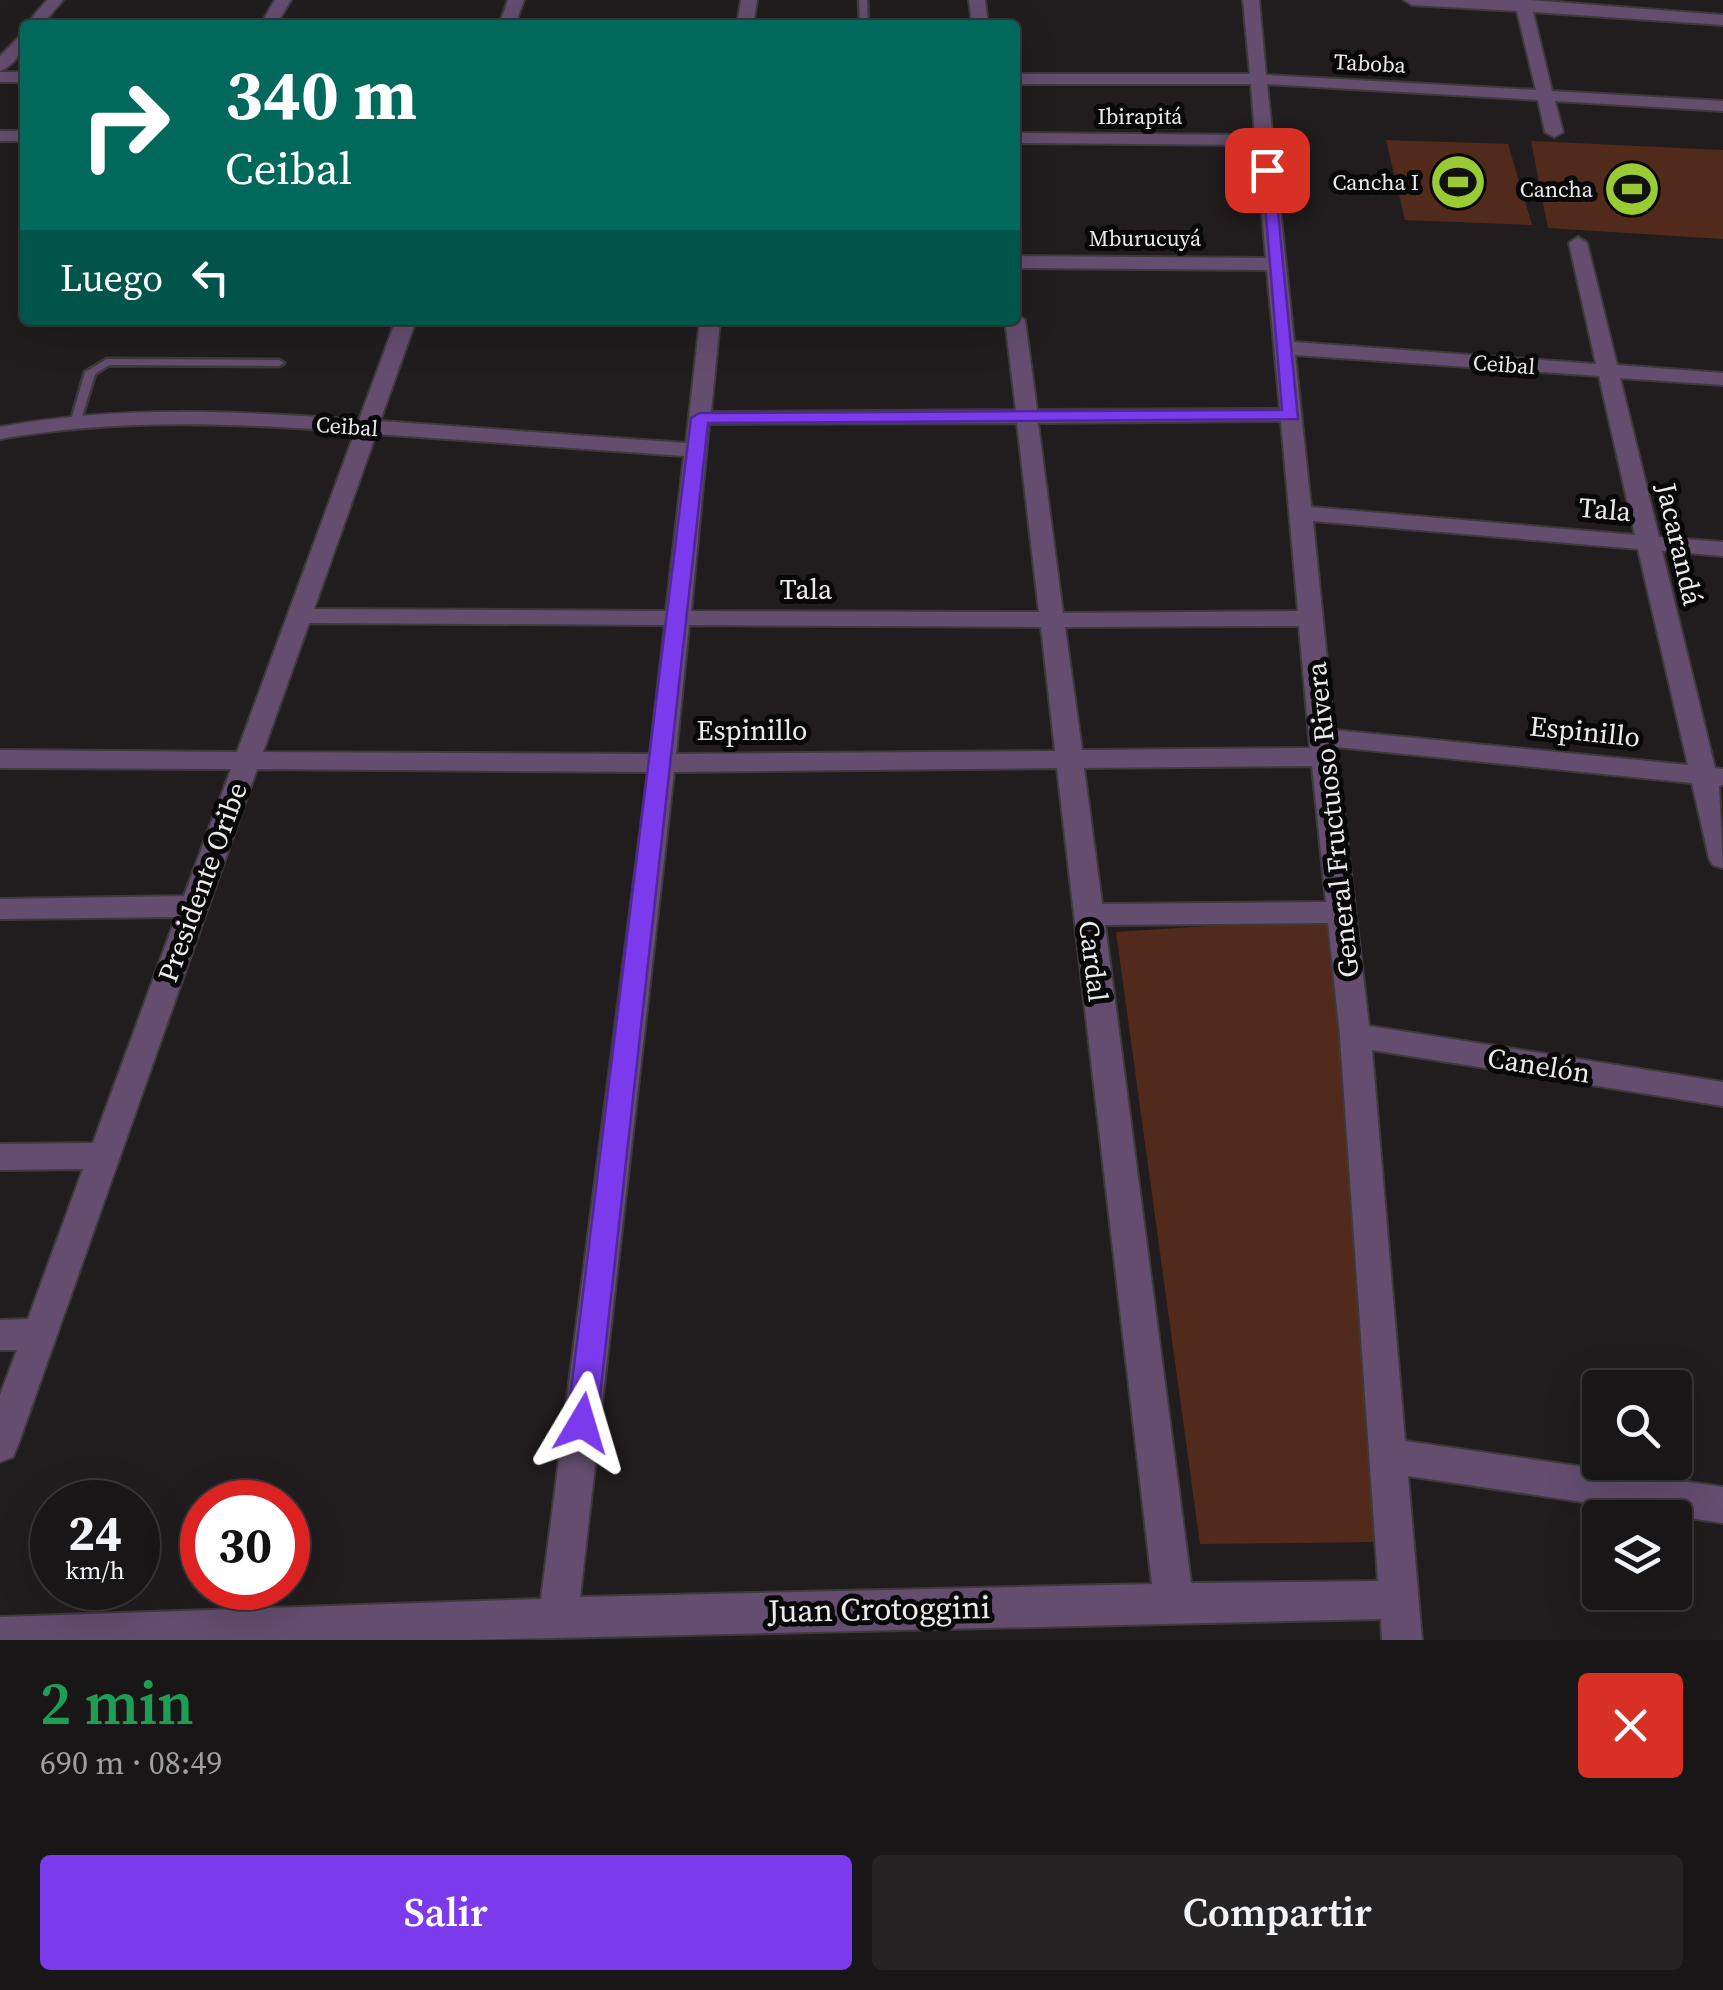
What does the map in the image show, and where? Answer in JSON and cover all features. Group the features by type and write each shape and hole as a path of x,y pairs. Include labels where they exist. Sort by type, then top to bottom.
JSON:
{"street":[{"path":"38,20 55,0"},
{"name":"General Fructuoso Rivera","path":"1251,0 1355,1036 1402,1640"},
{"path":"1412,0 1523,4 1723,20"},
{"path":"1523,4 1554,132"},
{"path":"0,66 20,42"},
{"name":"Taboba","path":"1020,79 1259,79 1723,106"},
{"name":"Ibirapitá","path":"1020,138 1264,140"},
{"name":"Jacarandá","path":"1578,244 1648,542 1714,776 1723,858"},
{"name":"Mburucuyá","path":"1020,262 1276,264"},
{"name":"Presidente Oribe","path":"0,1444 404,325"},
{"path":"558,1617 662,763 709,325"},
{"name":"Cardal","path":"1016,325 1174,1602"},
{"name":"Ceibal","path":"1286,348 1723,379"},
{"path":"700,418 1292,415"},
{"name":"Ceibal","path":"0,434 76,420 209,416 592,446 696,450"},
{"name":"Tala","path":"1302,513 1723,549"},
{"name":"Tala","path":"300,616 1311,618"},
{"name":"Espinillo","path":"0,758 1067,762 1323,747 1714,776"},
{"path":"0,909 192,906"},
{"path":"1088,915 1342,912"},
{"name":"Canelón","path":"1355,1036 1723,1094"},
{"path":"0,1157 101,1156"},
{"path":"0,1335 39,1334"},
{"path":"1388,1456 1723,1505"},
{"name":"Juan Crotoggini","path":"0,1637 558,1617 1398,1600"}],"lane":[{"path":"76,420 90,372 107,362 278,363"}],"shaded area":[{"name":"Cancha I","path":"1386,140 1508,144 1532,225 1405,220"},
{"name":"Cancha","path":"1531,141 1723,150 1723,239 1548,228"},
{"path":"1330,918 1377,1542 1200,1544 1116,932"}],"place":[{"name":"Cancha I","path":"1458,182"},
{"name":"Cancha","path":"1632,189"}],"route":[{"path":"582,1423 700,418 1292,415 1267,170"}]}
